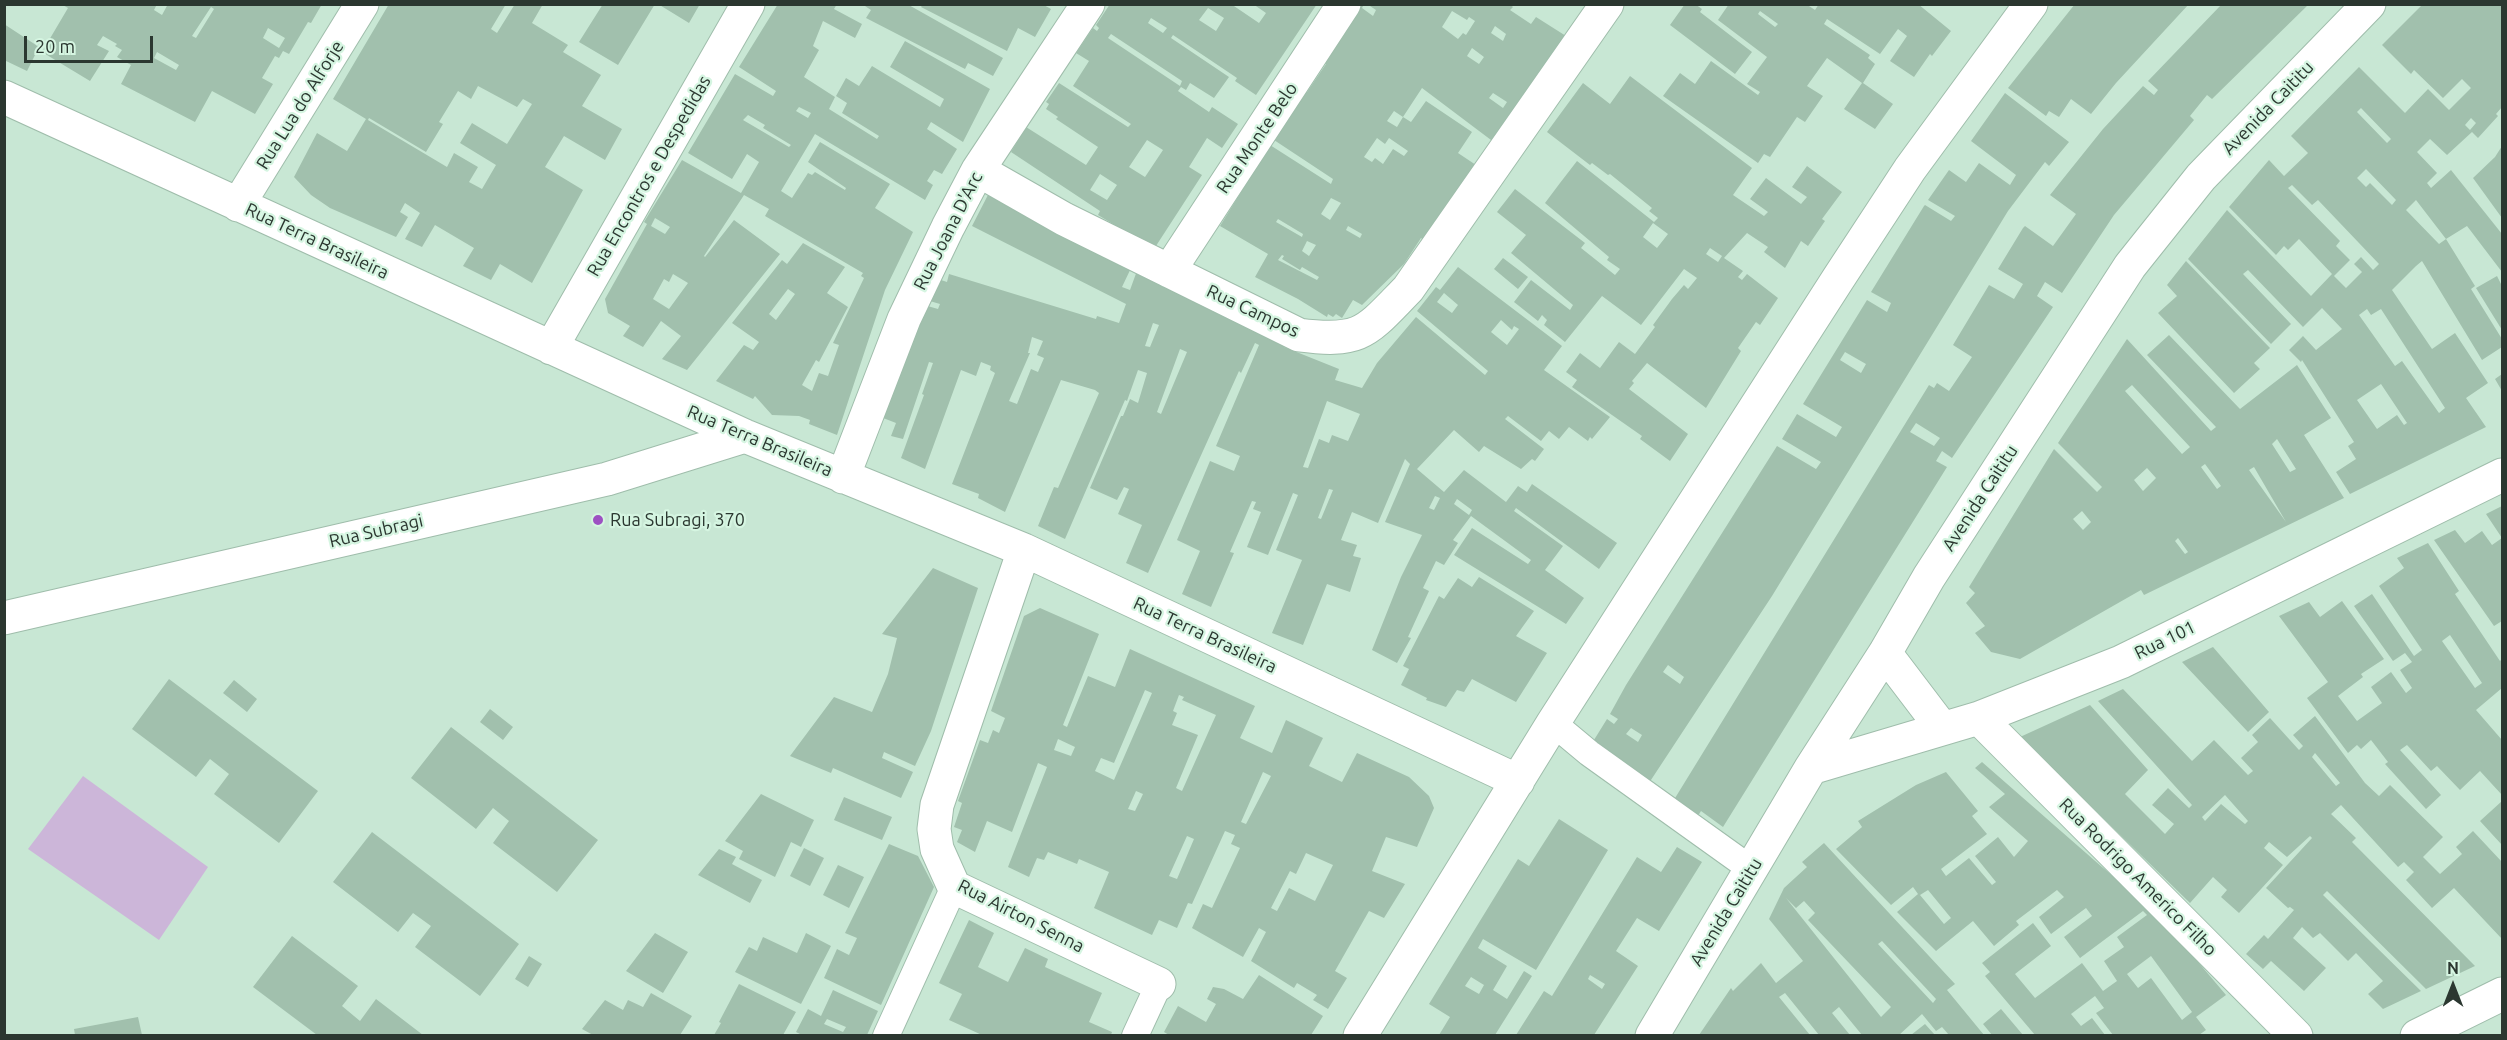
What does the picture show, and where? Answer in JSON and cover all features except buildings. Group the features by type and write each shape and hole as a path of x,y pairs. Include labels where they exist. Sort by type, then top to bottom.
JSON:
{"street":[{"name":"Rua Lua do Alforje","path":"238,205 362,4"},
{"name":"Rua Encontros e Despedidas","path":"551,348 748,4"},
{"name":"Rua Joana D'Arc","path":"843,477 904,319 948,227 978,170 1088,4"},
{"name":"Rua Monte Belo","path":"1169,271 1344,4"},
{"name":"Rua Campos","path":"978,170 1064,219 1299,335 1327,339 1346,338 1370,329 1408,289 1607,4"},
{"path":"1360,1035 1553,723 1910,169 2031,4"},
{"name":"Avenida Caititu","path":"1652,1035 1811,768 1885,653 1929,577 2130,266 2201,177 2368,4"},
{"name":"Rua Terra Brasileira","path":"4,97 745,436 1024,550 1518,781"},
{"name":"Rua Subragi","path":"4,618 607,479 745,436"},
{"name":"Rua 101","path":"1811,768 1979,717 2121,662 2502,475"},
{"name":"Rua Airton Senna","path":"1024,550 936,805 934,829 936,849 954,887 1159,984"},
{"path":"1885,653 1942,728"},
{"name":"Rua Rodrigo Americo Filho","path":"1979,717 2296,1035"},
{"path":"2417,1035 2502,994"}],"lane":[{"path":"1553,723 1589,753 1751,869"},
{"path":"886,1035 954,887"},
{"name":"Rua Airton Senna","path":"1135,1035 1159,984"}],"shaded area":[{"path":"83,776 208,867 159,940 28,849"}],"place":[{"name":"Rua Subragi, 370","path":"598,520"}]}
